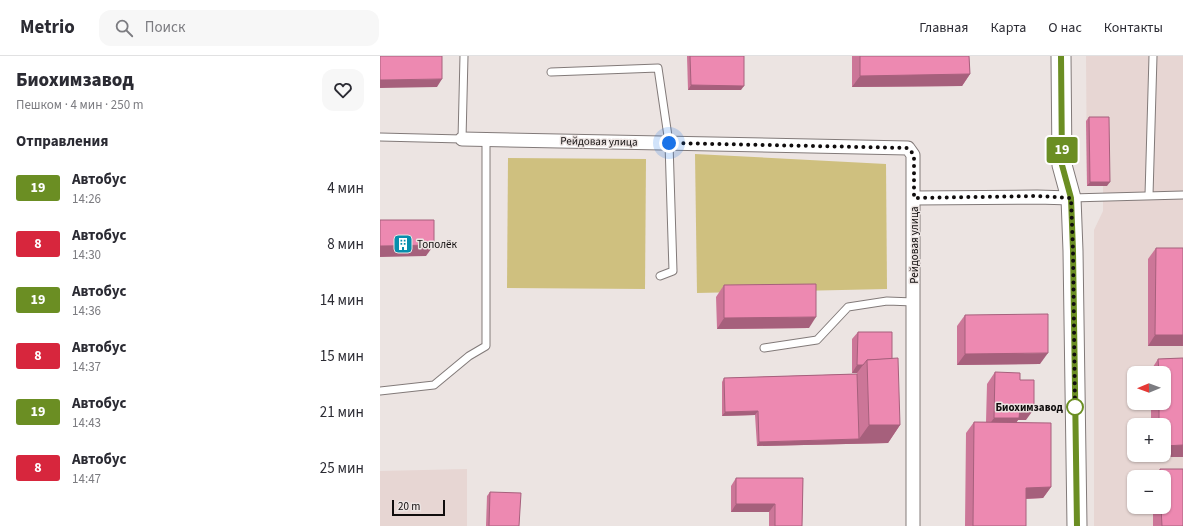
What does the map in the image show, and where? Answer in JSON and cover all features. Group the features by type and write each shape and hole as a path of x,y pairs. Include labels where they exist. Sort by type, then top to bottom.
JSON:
{"main road":[{"path":"1061,56 1062,165 1071,198 1073,251 1077,526"}],"street":[{"name":"Рейдовая улица","path":"462,139 908,148 914,155 913,526"},
{"path":"914,198 1037,196 1071,198"}],"lane":[{"path":"380,137 462,139 464,56"},
{"path":"1149,195 1153,56"},
{"path":"551,72 658,68 669,143 672,271 660,276"},
{"path":"380,391 434,385 469,356 486,346 486,139"},
{"path":"1071,198 1183,195"},
{"path":"764,348 817,340 848,307 886,301 914,302"}],"shaded area":[{"path":"1086,56 1183,56 1183,526 1094,526 1094,230 1103,211 1103,186 1087,186"},
{"path":"695,154 886,164 887,289 697,293"},
{"path":"508,158 646,159 645,289 507,288"},
{"path":"467,469 467,526 380,526 380,471"}],"building":[{"path":"380,56 442,56 442,79 380,80"},
{"path":"690,56 744,56 744,86 691,85"},
{"path":"860,56 969,56 970,74 860,76"},
{"path":"1089,117 1109,117 1110,182 1090,182"},
{"path":"380,220 434,220 434,245 380,246"},
{"path":"1156,248 1183,248 1183,335 1155,335"},
{"path":"816,284 816,317 724,318 724,285"},
{"path":"1048,314 1048,353 965,354 965,315"},
{"path":"858,332 892,332 892,359 867,360 863,365 857,365"},
{"path":"898,358 900,425 869,425 867,360"},
{"path":"1183,358 1183,445 1171,446 1171,418 1159,418 1159,410 1171,410 1171,366 1158,366 1158,359"},
{"path":"995,372 1020,373 1020,380 1034,380 1034,409 1020,408 1019,418 994,418"},
{"path":"857,374 859,439 759,442 758,411 725,412 724,378"},
{"path":"974,422 1051,423 1051,487 1026,488 1026,526 973,526"},
{"path":"1183,469 1183,526 1162,526 1161,514 1171,514 1171,470 1160,470"},
{"path":"736,478 803,478 802,526 775,526 775,504 736,504"},
{"path":"490,492 521,493 519,526 489,526"}],"bus line":[{"name":"19","path":"1061,56 1062,165 1071,198 1073,251 1077,526"}],"place":[{"name":"Тополёк","path":"403,244"},
{"name":"Биохимзавод","path":"1075,407"}],"route":[{"path":"669,143 908,148 914,155 914,198 1037,196 1071,198 1075,407"}]}
